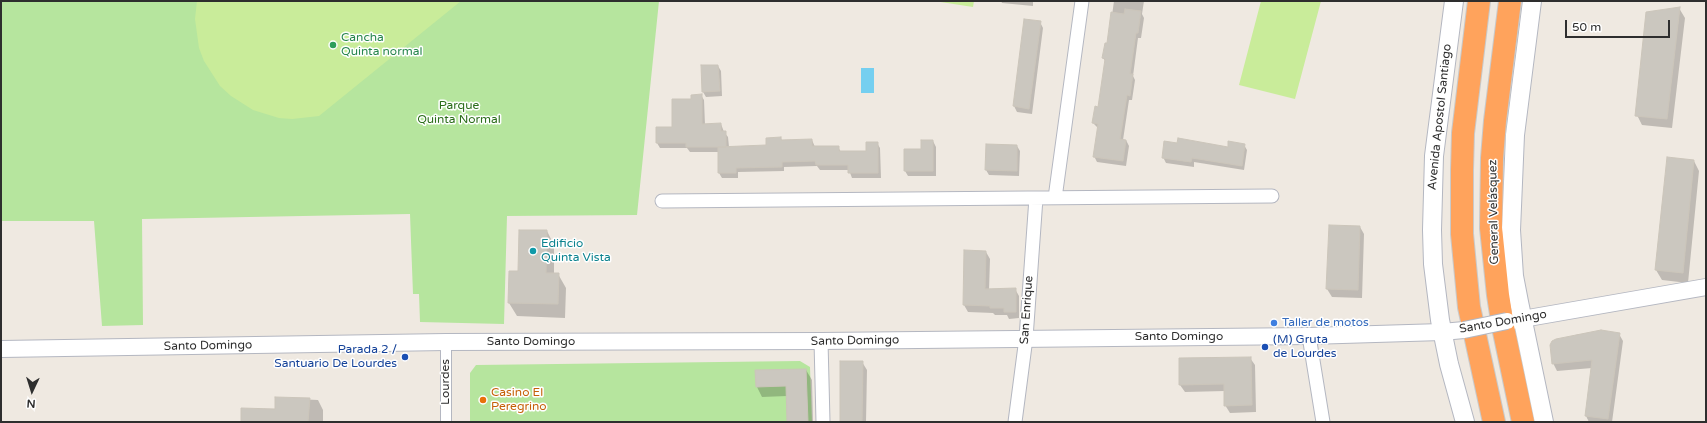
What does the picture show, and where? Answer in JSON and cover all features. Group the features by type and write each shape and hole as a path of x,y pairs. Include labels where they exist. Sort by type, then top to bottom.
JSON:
{"highway":[{"path":"1479,1 1463,133 1462,234 1469,307 1494,422"},
{"name":"General Velásquez","path":"1510,1 1495,121 1492,158 1492,228 1494,262 1503,327 1523,422"}],"main road":[{"name":"Avenida Apostol Santiago","path":"1454,1 1438,120 1432,193 1433,264 1442,332 1464,422"},
{"path":"1532,1 1515,136 1510,230 1514,276 1514,320 1544,422"}],"street":[{"path":"1055,198 1082,1"},
{"path":"662,201 1272,196"},
{"name":"San Enrique","path":"1015,422 1026,338 1036,198"},
{"name":"Santo Domingo","path":"1,349 446,342 821,341 1309,336 1442,332 1464,330 1706,287"},
{"path":"1309,336 1323,422"},
{"path":"821,341 823,422"},
{"name":"Lourdes","path":"446,342 446,422"}],"green space":[{"name":"Parque Quinta Normal","path":"1,1 659,1 637,215 507,216 504,324 420,322 419,294 413,294 410,214 142,219 143,325 102,326 94,221 1,221"},
{"path":"197,1 461,1 319,116 292,119 279,118 253,110 231,96 220,86 204,61 199,48 195,19"},
{"path":"934,1 974,1 973,7"},
{"path":"1261,1 1321,1 1295,99 1239,85"},
{"path":"800,361 810,367 812,422 470,422 470,373 476,365"}],"water":[{"path":"861,68 874,68 874,93 861,93"}],"building":[{"path":"1680,7 1667,119 1635,116 1646,12"},
{"path":"1125,9 1141,11 1130,74 1133,74 1130,96 1127,95 1120,139 1126,140 1123,161 1093,157 1098,124 1092,123 1095,106 1098,107 1105,59 1102,58 1105,43 1107,43 1111,12 1124,14"},
{"path":"1024,19 1041,21 1029,109 1013,106"},
{"path":"701,65 718,65 720,91 702,92"},
{"path":"702,94 702,124 721,123 721,131 726,131 726,147 686,147 686,143 656,143 656,127 672,127 672,99 691,99 691,95"},
{"path":"781,137 781,140 812,139 812,146 839,146 839,151 866,151 866,142 878,142 878,173 848,173 848,165 816,165 815,161 782,162 782,167 736,168 736,173 718,173 718,147 766,145 766,138"},
{"path":"1178,138 1228,147 1228,141 1245,144 1242,166 1192,158 1191,162 1162,158 1164,141 1177,143"},
{"path":"921,140 933,140 933,171 904,171 904,149 921,149"},
{"path":"986,144 1017,145 1017,171 985,170"},
{"path":"1667,157 1694,160 1683,273 1655,270"},
{"path":"1329,225 1360,226 1358,290 1326,289"},
{"name":"Edificio Quinta Vista","path":"519,230 547,230 546,273 559,273 558,304 508,303 509,271 518,271"},
{"path":"964,250 986,251 985,289 1016,288 1016,312 1004,312 1004,308 990,308 990,306 963,305"},
{"path":"1601,330 1620,333 1608,419 1585,416 1592,360 1552,364 1550,345 1552,341 1556,339"},
{"path":"1251,357 1252,405 1224,406 1224,384 1179,385 1179,358"},
{"path":"840,361 863,361 862,422 840,422"},
{"path":"806,369 808,422 787,422 786,386 756,387 755,370"},
{"path":"275,397 310,398 308,422 241,422 241,408 275,409"}],"place":[{"name":"Cancha Quinta normal","path":"333,45"},
{"name":"Edificio Quinta Vista","path":"533,251"},
{"name":"Taller de motos","path":"1274,323"},
{"name":"(M) Gruta de Lourdes","path":"1265,347"},
{"name":"Parada 2 / Santuario De Lourdes","path":"405,357"},
{"name":"Casino El Peregrino","path":"483,400"}]}
